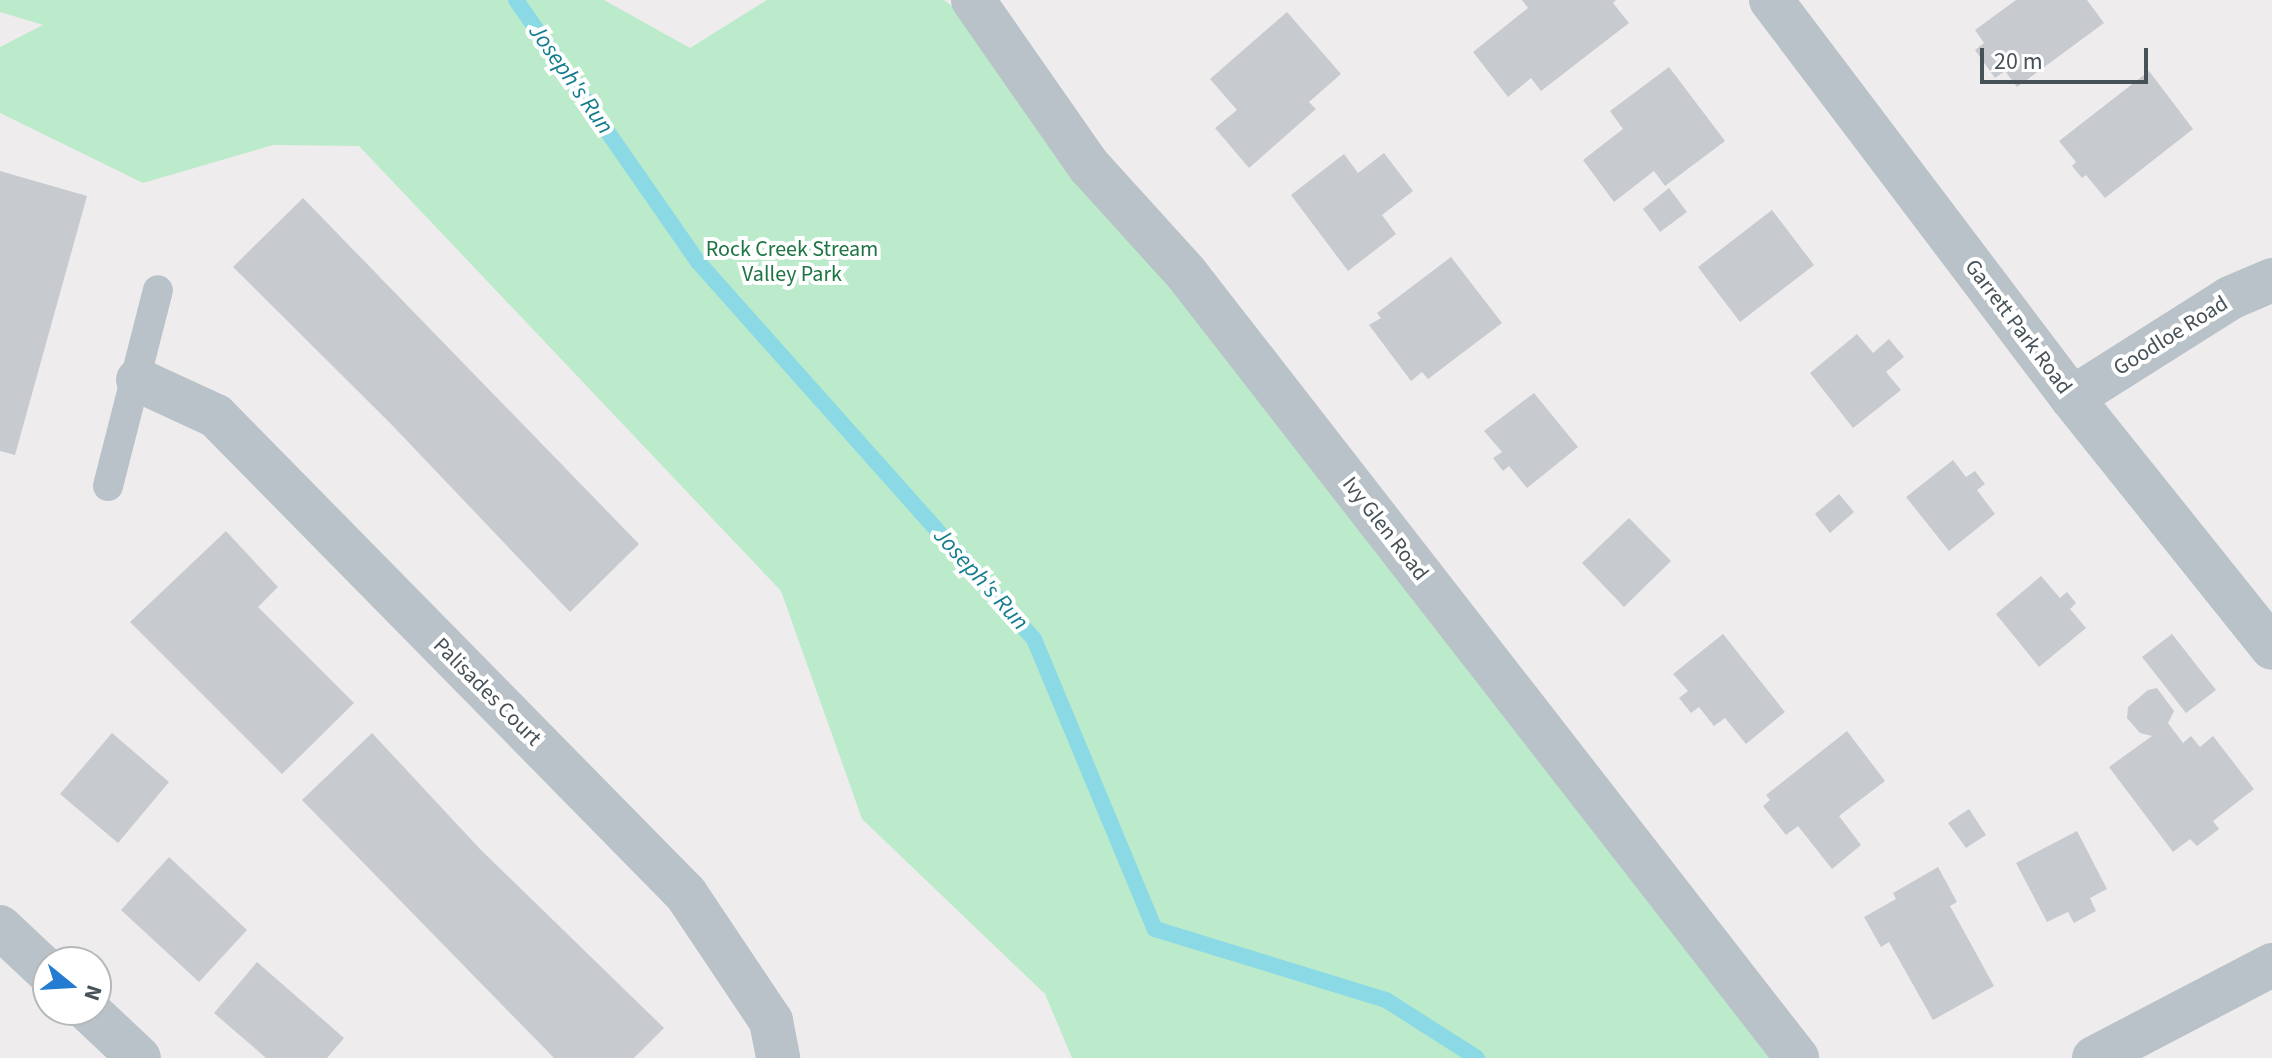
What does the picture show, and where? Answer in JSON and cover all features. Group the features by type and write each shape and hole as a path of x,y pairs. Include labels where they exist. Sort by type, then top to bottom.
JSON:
{"street":[{"name":"Ivy Glen Road","path":"973,0 1089,166 1186,273 1797,1058"},
{"name":"Garrett Park Road","path":"1771,0 2072,398 2272,648"},
{"name":"Goodloe Road","path":"2072,398 2230,298 2272,280"},
{"name":"Palisades Court","path":"138,380 216,416 686,894 771,1021 778,1058"},
{"path":"0,927 32,957"},
{"path":"2094,1058 2272,965"},
{"path":"105,1026 139,1058"}],"lane":[{"path":"108,486 138,380 158,290"}],"green space":[{"name":"Rock Creek Stream Valley Park","path":"0,0 604,0 690,48 767,0 944,0 1005,47 1797,1058 1072,1058 1045,994 862,819 781,591 359,146 273,145 143,183 0,113 0,47 43,25 0,12"}],"building":[{"path":"1522,0 1616,0 1613,3 1629,23 1541,91 1531,78 1508,97 1473,52 1528,8"},
{"path":"2016,0 2087,0 2104,23 2017,87 2005,71 1995,78 1975,50 1984,43 1975,30"},
{"path":"1287,12 1341,74 1309,102 1316,109 1249,168 1215,128 1237,110 1210,79"},
{"path":"1669,67 1725,141 1665,186 1654,171 1614,202 1583,160 1623,129 1610,111"},
{"path":"2149,71 2193,129 2105,198 2086,175 2082,178 2072,166 2076,162 2059,141"},
{"path":"1384,153 1413,191 1382,215 1396,234 1348,271 1291,195 1344,154 1358,173"},
{"path":"0,171 87,196 15,455 0,451"},
{"path":"1669,188 1687,212 1660,232 1643,209"},
{"path":"303,198 639,544 570,612 391,424 233,267"},
{"path":"1772,210 1814,265 1740,322 1698,267"},
{"path":"1451,257 1502,323 1428,379 1422,372 1411,381 1369,325 1381,318 1377,313"},
{"path":"1857,334 1873,353 1889,339 1904,357 1886,372 1901,390 1853,428 1810,373"},
{"path":"1534,393 1578,447 1527,488 1509,466 1503,471 1493,458 1502,452 1484,431"},
{"path":"1953,460 1966,477 1975,471 1985,484 1977,490 1995,514 1949,551 1906,497"},
{"path":"1839,494 1854,512 1830,533 1815,514"},
{"path":"1629,518 1671,561 1624,607 1582,563"},
{"path":"226,531 278,587 258,607 354,703 282,774 130,622"},
{"path":"2041,576 2060,598 2067,592 2076,603 2070,609 2086,628 2039,667 1996,614"},
{"path":"1723,634 1785,712 1746,744 1725,718 1714,726 1699,707 1691,713 1679,698 1688,691 1673,674"},
{"path":"2172,634 2216,690 2186,713 2142,657"},
{"path":"2157,688 2174,711 2168,723 2183,743 2191,736 2200,747 2213,736 2254,789 2213,821 2219,829 2197,846 2190,839 2173,852 2109,767 2152,736 2140,733 2127,718 2128,707 2148,690"},
{"path":"1847,731 1885,781 1839,816 1861,845 1832,869 1798,826 1786,835 1763,806 1770,800 1766,795"},
{"path":"112,733 169,782 118,843 60,794"},
{"path":"372,733 480,849 664,1028 634,1058 554,1058 302,800"},
{"path":"1969,809 1986,835 1966,848 1948,823"},
{"path":"2077,831 2107,889 2090,898 2096,911 2074,923 2068,912 2047,922 2016,863"},
{"path":"169,857 247,930 199,982 121,910"},
{"path":"1938,867 1957,902 1950,906 1994,986 1933,1020 1889,942 1881,947 1864,917 1896,899 1893,893"},
{"path":"257,962 344,1038 327,1058 266,1058 214,1013"}],"waterway":[{"name":"Joseph's Run","path":"516,0 699,263 1034,639 1155,929 1386,1000 1477,1058"}]}
